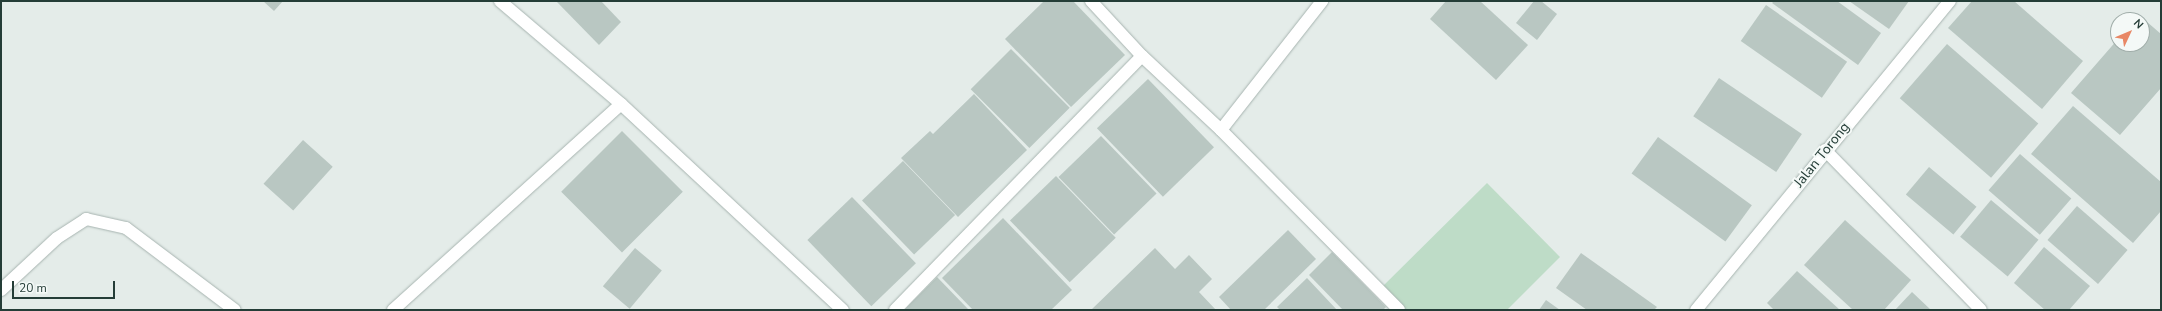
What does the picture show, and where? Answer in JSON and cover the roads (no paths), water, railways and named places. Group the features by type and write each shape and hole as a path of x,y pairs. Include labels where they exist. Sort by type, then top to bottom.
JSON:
{"street":[{"path":"500,1 621,104 842,310"},
{"path":"1091,1 1142,56 1221,130 1399,310"},
{"path":"1221,130 1322,1"},
{"name":"Jalan Torong","path":"1696,310 1825,150 1950,1"},
{"path":"894,310 1142,56"},
{"path":"394,310 621,104"},
{"path":"1825,150 1981,310"},
{"path":"1,290 57,238 86,219 126,228 235,310"}]}
